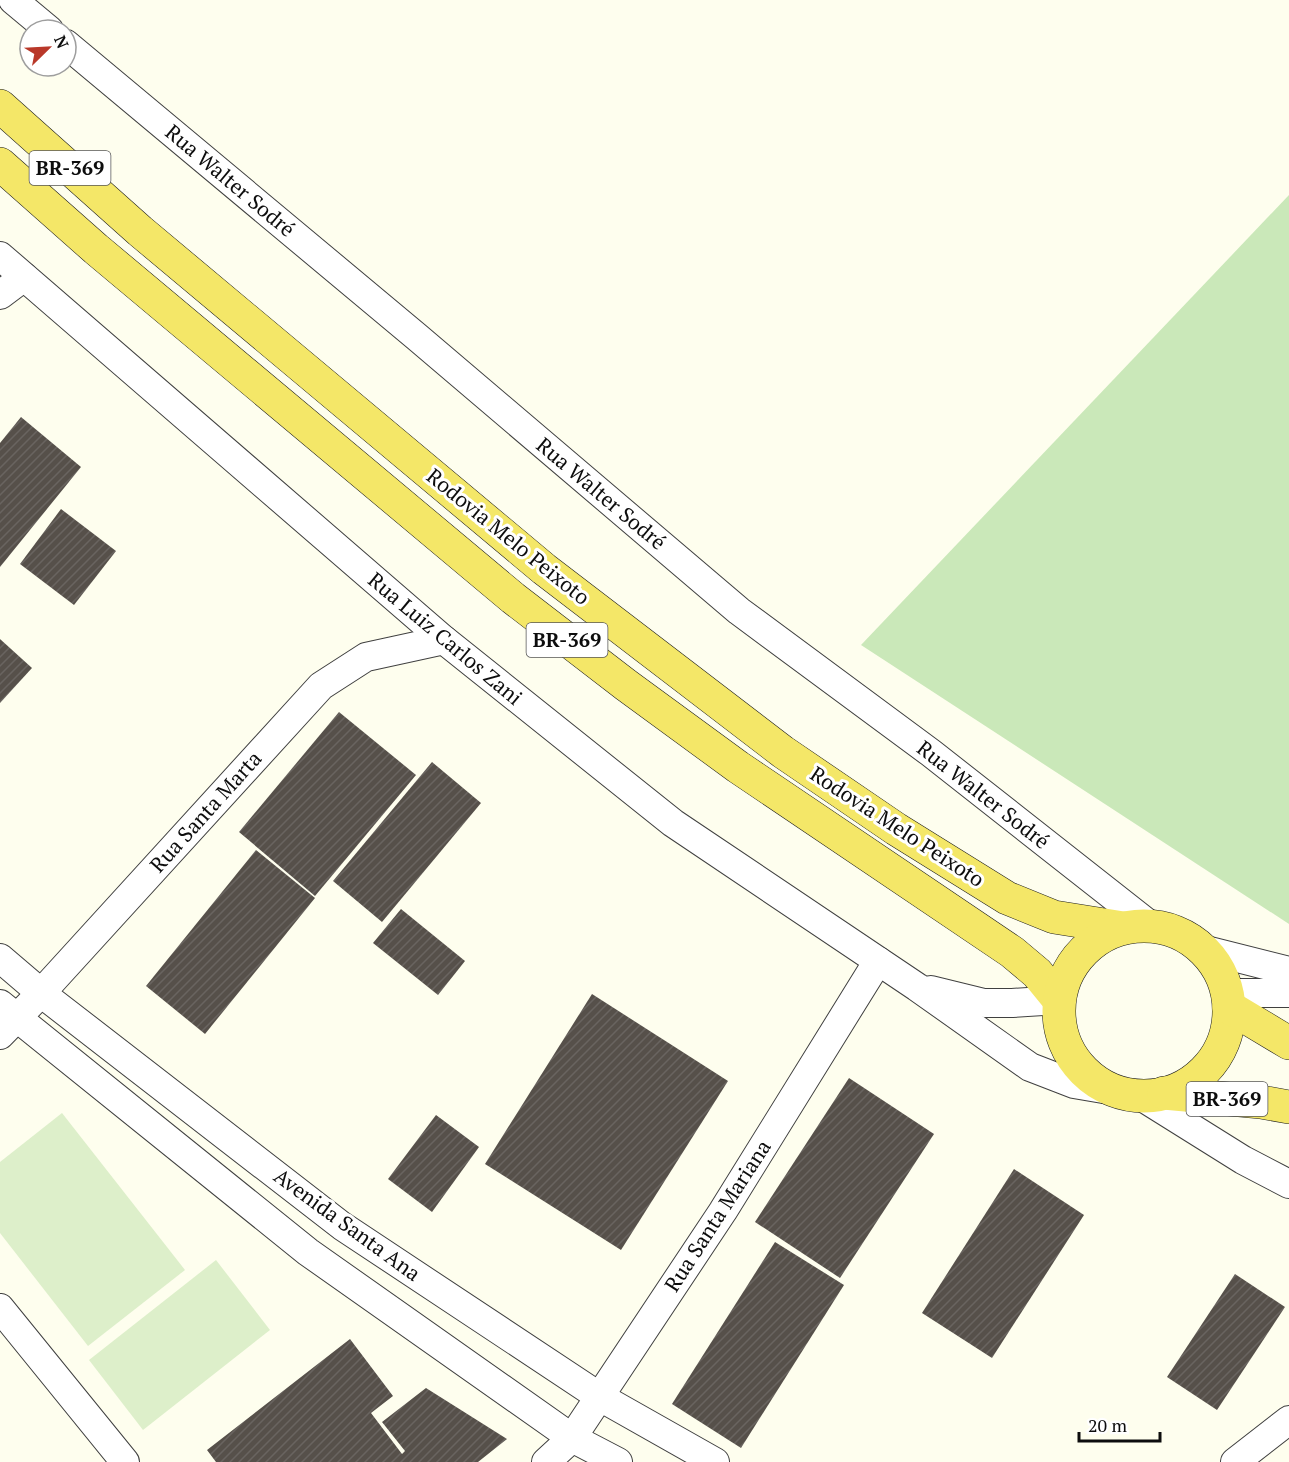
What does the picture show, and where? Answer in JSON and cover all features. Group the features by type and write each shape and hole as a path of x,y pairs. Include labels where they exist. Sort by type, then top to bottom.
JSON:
{"main road":[{"name":"Rodovia Melo Peixoto","path":"0,106 140,231 544,569 783,752 896,829 1007,898 1054,917 1137,927"},
{"name":"Rodovia Melo Peixoto","path":"0,164 105,256 513,598 738,767 1012,951 1038,974 1059,1000"},
{"path":"1137,927 1179,933 1202,949 1218,969 1228,1000 1227,1026 1212,1062 1182,1087 1139,1093 1090,1077 1071,1055 1061,1029 1059,1000 1066,976 1080,954 1099,938 1137,927"},
{"path":"1228,1000 1289,1043"},
{"name":"BR-369","path":"1139,1093 1261,1102 1289,1107"}],"street":[{"path":"13,0 35,18"},
{"name":"Rua Walter Sodré","path":"78,54 417,337 739,611 931,753 1137,927"},
{"name":"Rua Luiz Carlos Zani","path":"0,256 444,640 673,823 917,987 1030,1067 1074,1084 1139,1093 1243,1160 1289,1184"},
{"path":"0,295 24,277"},
{"name":"Rua Santa Marta","path":"6,1019 41,993 321,686 366,657 444,640"},
{"path":"1202,949 1289,972"},
{"name":"Avenida Santa Ana","path":"0,958 41,993 342,1226 600,1397 715,1462"},
{"name":"Rua Santa Mariana","path":"546,1462 572,1437 600,1397 723,1211 878,961"},
{"name":"Rua Luiz Carlos Zani","path":"917,987 984,1003 1012,1004 1059,1000"},
{"path":"1228,1000 1289,993"},
{"name":"Avenida Santa Ana","path":"6,1019 308,1251 572,1437 618,1462"},
{"path":"0,1308 125,1462"},
{"path":"1235,1462 1289,1420"}],"green space":[{"path":"1289,195 1289,924 861,645"},
{"path":"62,1113 185,1270 88,1346 0,1233 0,1162"},
{"path":"216,1260 270,1330 143,1430 89,1360"}],"building":[{"path":"21,417 81,467 0,567 0,443"},
{"path":"61,509 116,551 74,605 20,564"},
{"path":"0,639 32,668 0,703"},
{"path":"339,712 416,775 315,896 239,832"},
{"path":"432,762 481,803 382,922 333,881"},
{"path":"256,850 315,898 205,1034 146,986"},
{"path":"401,909 465,961 438,995 373,943"},
{"path":"592,994 728,1081 621,1250 485,1164"},
{"path":"849,1078 934,1134 840,1278 755,1222"},
{"path":"436,1115 479,1147 432,1212 388,1179"},
{"path":"1014,1169 1084,1215 992,1358 922,1313"},
{"path":"775,1242 844,1285 741,1448 672,1404"},
{"path":"1235,1274 1285,1307 1217,1410 1167,1377"},
{"path":"350,1339 393,1396 371,1413 402,1454 405,1451 382,1422 426,1388 507,1439 478,1462 216,1462 207,1450"}]}
